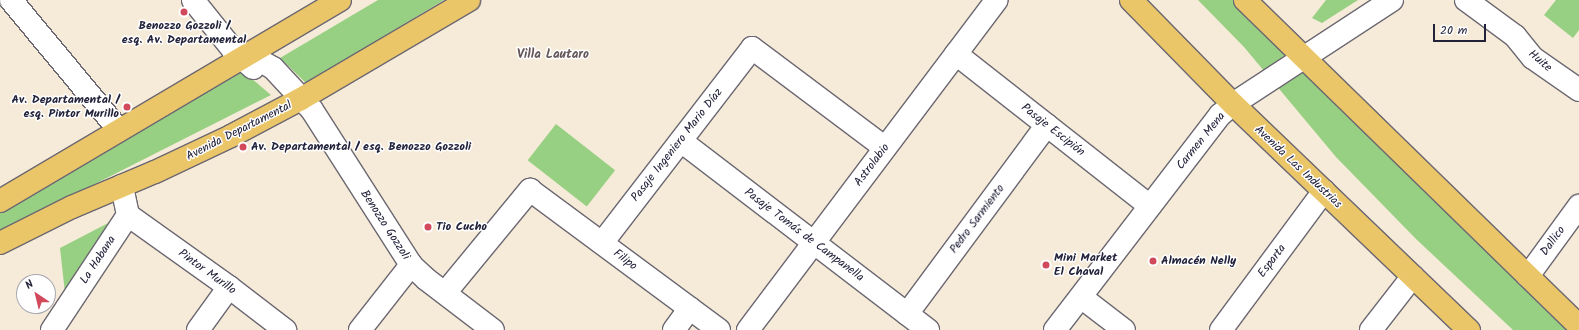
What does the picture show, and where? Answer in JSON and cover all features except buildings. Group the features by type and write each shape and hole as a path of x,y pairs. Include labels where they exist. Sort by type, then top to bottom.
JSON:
{"main road":[{"path":"3,194 119,130 340,0"},
{"name":"Avenida Departamental","path":"0,243 46,219 193,155 301,99 469,0"},
{"name":"Avenida Las Industrias","path":"1131,0 1233,104 1469,330"},
{"path":"1245,0 1579,326"}],"street":[{"path":"11,0 119,130"},
{"name":"Benozzo Gozzoli","path":"193,0 233,50 243,57 277,91 301,99 318,117 411,265 445,294 493,330"},
{"name":"Astrolabio","path":"748,330 996,0"},
{"name":"Carmen Mena","path":"1055,330 1214,122 1233,104 1392,0"},
{"name":"Huite","path":"1466,0 1515,36 1534,58 1579,90"},
{"name":"Pasaje Ingeniero Mario Díaz","path":"602,243 752,48 885,148"},
{"name":"Pasaje Escipión","path":"956,54 1150,206"},
{"name":"Pedro Sarmiento","path":"907,314 1047,125"},
{"name":"Pasaje Tomás de Campanella","path":"681,141 928,330"},
{"path":"122,186 128,215"},
{"name":"Filipo","path":"445,294 530,190 719,330"},
{"name":"Esparta","path":"1221,330 1324,191"},
{"name":"Dallico","path":"1528,276 1579,206"},
{"name":"Pintor Murillo","path":"128,215 285,330"},
{"name":"La Habana","path":"52,330 128,215"},
{"path":"360,330 411,265"},
{"path":"1371,330 1413,276"},
{"path":"198,330 229,288"},
{"path":"1081,297 1124,330"},
{"path":"674,330 690,308"}],"green space":[{"path":"378,0 444,0 306,83 280,58"},
{"path":"1198,0 1235,0 1573,330 1513,330 1416,239 1336,157 1244,47"},
{"path":"1326,0 1358,0 1322,23 1312,18"},
{"path":"1556,0 1579,0 1579,30 1573,38 1544,15"},
{"path":"243,71 271,95 0,232 0,211"},
{"path":"556,124 615,170 587,206 528,160"},
{"path":"114,220 65,293 60,248"}],"place":[{"name":"Benozzo Gozzoli / esq. Av. Departamental","path":"184,12"},
{"name":"Av. Departamental / esq. Pintor Murillo","path":"127,107"},
{"name":"Av. Departamental / esq. Benozzo Gozzoli","path":"243,147"},
{"name":"Tio Cucho","path":"428,227"},
{"name":"Almacén Nelly","path":"1153,261"},
{"name":"Mini Market El Chaval","path":"1046,265"}],"district":[{"name":"Villa Lautaro","path":"553,55"}]}
